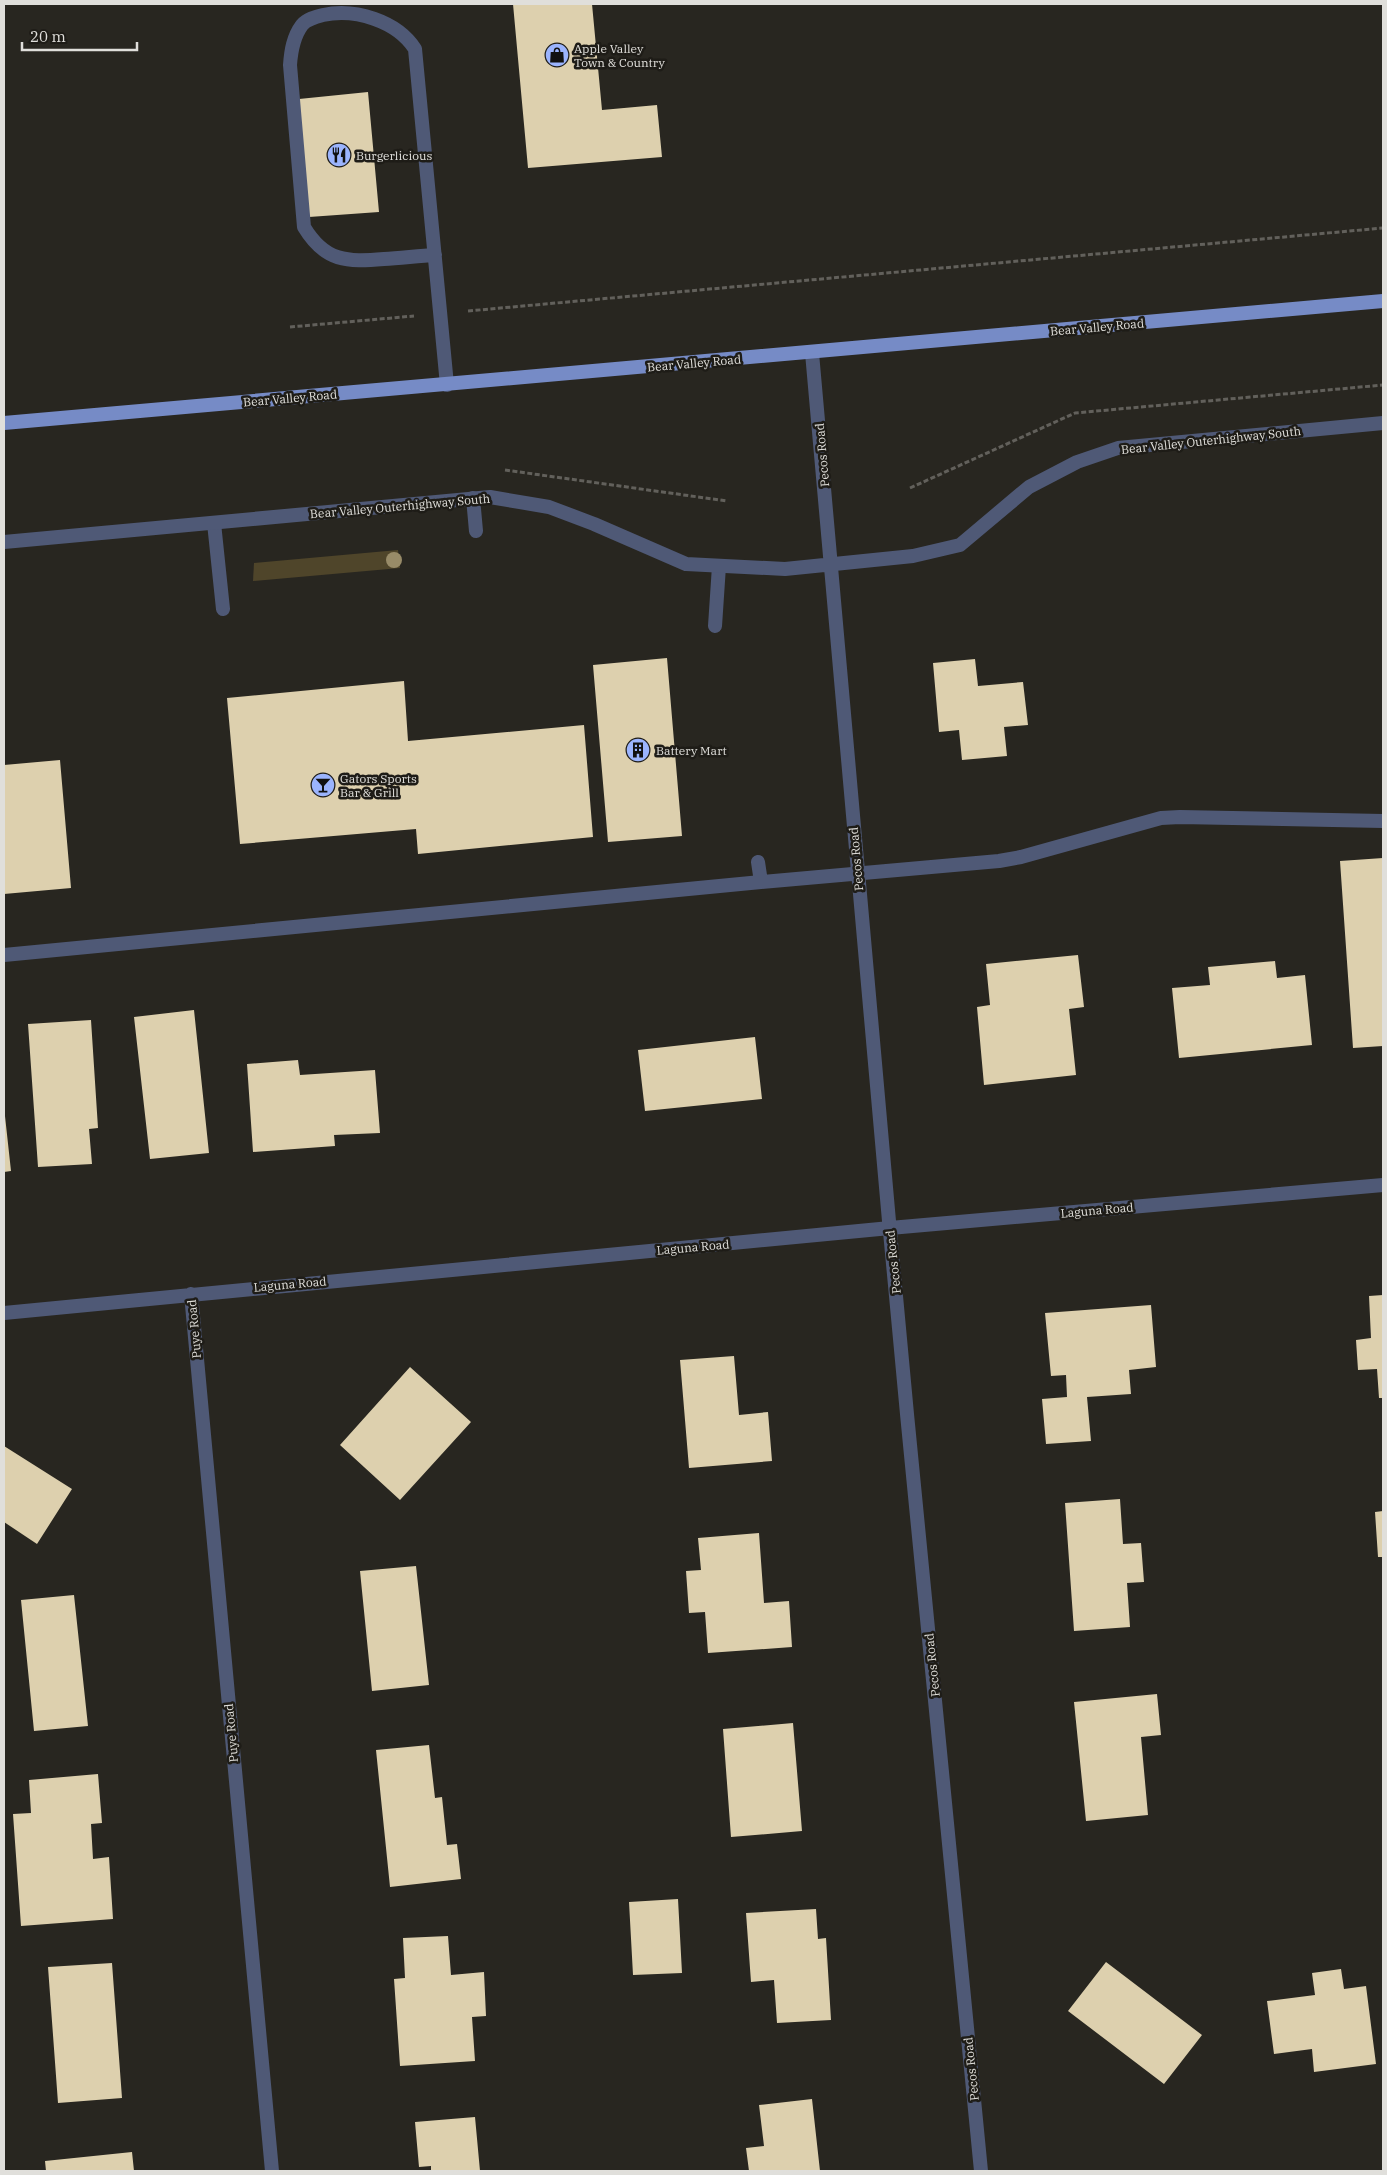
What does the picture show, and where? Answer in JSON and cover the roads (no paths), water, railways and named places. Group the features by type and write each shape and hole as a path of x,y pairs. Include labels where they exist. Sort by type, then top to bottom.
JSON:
{"main road":[{"name":"Bear Valley Road","path":"4,423 1383,301"}],"street":[{"path":"434,255 354,262 328,254 304,227 290,65 292,43 303,24 313,17 348,13 371,18 402,34 416,49 447,385"},
{"name":"Pecos Road","path":"812,353 890,1228 981,2171"},
{"name":"Bear Valley Outerhighway South","path":"4,542 490,496 549,508 594,524 686,564 785,569 913,556 960,545 1029,487 1077,462 1118,448 1383,423"},
{"path":"473,498 476,530"},
{"path":"214,523 223,609"},
{"path":"715,626 719,566"},
{"path":"4,955 761,882 1000,861 1021,857 1161,818 1180,816 1383,821"},
{"path":"758,862 761,882"},
{"name":"Laguna Road","path":"4,1313 890,1228 1383,1185"},
{"name":"Puye Road","path":"191,1294 272,2171"}],"place":[{"name":"Apple Valley Town & Country","path":"557,55"},
{"name":"Burgerlicious","path":"339,155"},
{"name":"Battery Mart","path":"638,750"},
{"name":"Gators Sports Bar & Grill","path":"323,785"}]}
